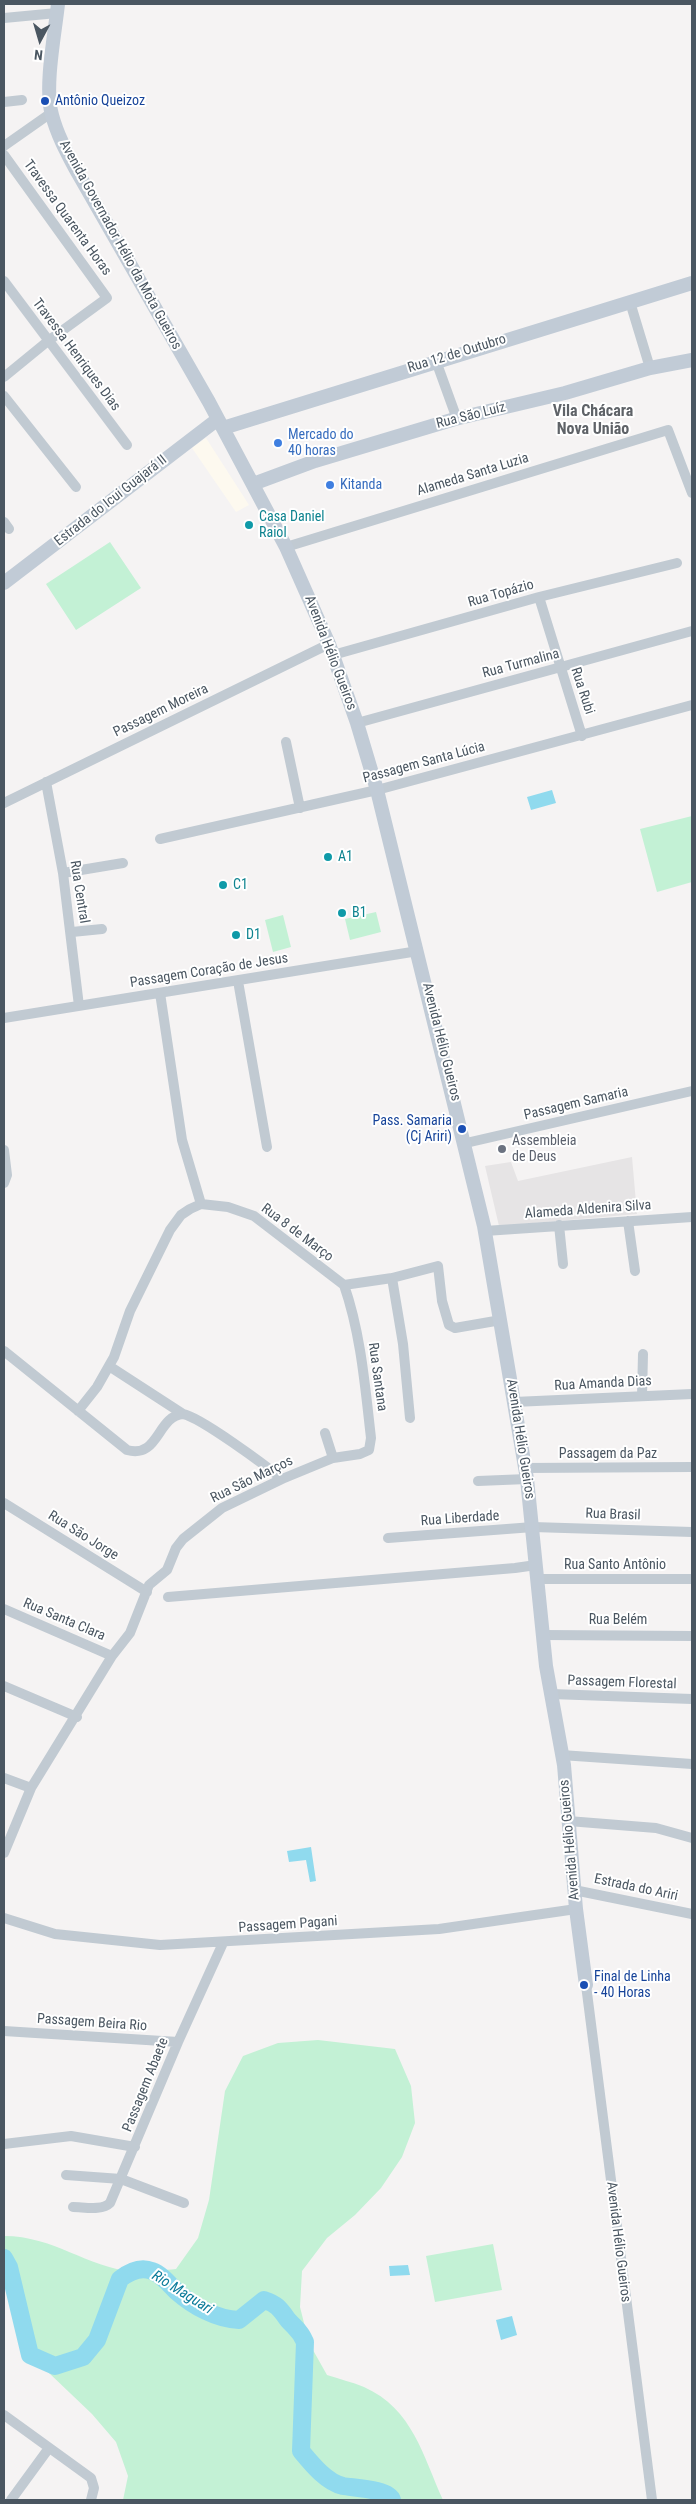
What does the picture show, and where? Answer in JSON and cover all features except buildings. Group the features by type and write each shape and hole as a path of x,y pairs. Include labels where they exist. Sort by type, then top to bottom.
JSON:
{"main road":[{"name":"Avenida Governador Hélio da Mota Gueiros","path":"57,8 51,78 51,113 75,168 220,423"},
{"name":"Rua 12 de Outubro","path":"220,423 436,361 692,283"},
{"name":"Rua São Luíz","path":"253,484 315,461 457,419 565,393 650,368 692,360"},
{"name":"Avenida Hélio Gueiros","path":"220,423 286,547 331,650 357,723 377,790 466,1143 485,1231 526,1474 543,1634 561,1756 576,1909 586,1985"},
{"name":"Estrada do Icui Guajará II","path":"4,583 220,423"}],"street":[{"path":"4,18 57,8"},
{"path":"4,102 22,100"},
{"path":"4,146 51,113"},
{"name":"Travessa Quarenta Horas","path":"4,155 107,298 48,341"},
{"name":"Travessa Henriques Dias","path":"4,281 127,445"},
{"path":"630,302 650,368"},
{"path":"4,377 48,341"},
{"path":"436,361 457,419"},
{"path":"4,396 76,487"},
{"name":"Alameda Santa Luzia","path":"286,547 668,430 692,493"},
{"name":"Rua Topázio","path":"331,650 677,563"},
{"name":"Rua Rubi","path":"539,597 582,736"},
{"name":"Rua Turmalina","path":"357,723 692,631"},
{"name":"Passagem Moreira","path":"4,803 331,650"},
{"name":"Passagem Santa Lúcia","path":"160,839 377,790 692,705"},
{"path":"286,742 300,808"},
{"name":"Rua Central","path":"46,782 72,932 79,1006"},
{"path":"63,873 123,863"},
{"path":"72,932 102,929"},
{"name":"Passagem Coração de Jesus","path":"4,1018 418,951"},
{"path":"238,981 267,1147"},
{"path":"78,1411 97,1387 109,1366 144,1280 170,1230 181,1215 201,1204 182,1140 160,993"},
{"name":"Passagem Samaria","path":"466,1143 692,1091"},
{"path":"4,1150 7,1175 4,1183"},
{"name":"Rua 8 de Março","path":"201,1204 228,1207 254,1216 344,1285"},
{"name":"Alameda Aldenira Silva","path":"485,1231 692,1217"},
{"path":"628,1221 635,1271"},
{"path":"559,1225 563,1264"},
{"path":"344,1285 392,1278 438,1266 443,1308 449,1325 455,1328 501,1320"},
{"name":"Rua Santana","path":"392,1278 403,1344 410,1418"},
{"name":"Rua Santana","path":"344,1285 355,1322 371,1446 366,1452 346,1456"},
{"path":"4,1351 127,1450 135,1452 145,1449 171,1419 182,1414"},
{"path":"642,1396 643,1354"},
{"path":"109,1366 182,1414 192,1417 282,1479"},
{"name":"Rua Amanda Dias","path":"514,1402 692,1394"},
{"path":"325,1434 333,1458"},
{"name":"Rua São Marços","path":"147,1592 148,1585 167,1570 176,1548 194,1528 222,1508 282,1479 333,1458 346,1456"},
{"name":"Passagem da Paz","path":"478,1481 526,1474 692,1467"},
{"name":"Rua São Jorge","path":"4,1503 147,1592"},
{"name":"Rua Brasil","path":"533,1527 692,1532"},
{"name":"Rua Liberdade","path":"388,1538 533,1527"},
{"name":"Rua Santo Antônio","path":"168,1597 505,1569 692,1579"},
{"path":"4,1852 31,1788 77,1717 112,1656 130,1633 147,1592"},
{"name":"Rua Santa Clara","path":"4,1609 112,1656"},
{"name":"Rua Belém","path":"543,1634 692,1636"},
{"path":"4,1686 77,1717"},
{"name":"Passagem Florestal","path":"551,1694 692,1699"},
{"path":"561,1756 692,1764"},
{"path":"4,1778 31,1788"},
{"path":"568,1821 656,1828 692,1838"},
{"name":"Estrada do Ariri","path":"574,1890 692,1914"},
{"name":"Passagem Pagani","path":"4,1918 43,1932 80,1938 160,1945 224,1943 440,1929 576,1909"},
{"name":"Passagem Abaete","path":"73,2207 107,2206 121,2179 178,2042 224,1943"},
{"name":"Avenida Hélio Gueiros","path":"586,1985 652,2500"},
{"name":"Passagem Beira Rio","path":"4,2031 178,2042"},
{"path":"4,2144 72,2136 135,2147"},
{"path":"66,2175 121,2179 184,2203"},
{"path":"4,2414 92,2478 94,2488 90,2500"},
{"path":"11,2500 49,2448"}],"shaded area":[{"path":"206,438 249,505 236,512 192,448"},
{"path":"632,1157 637,1214 499,1226 485,1166 511,1162 518,1181"}],"green space":[{"path":"110,542 141,588 76,630 46,584"},
{"path":"692,816 692,882 657,892 640,829"},
{"path":"376,912 381,932 350,940 345,919"},
{"path":"283,915 291,947 273,952 265,920"},
{"path":"318,2040 395,2049 411,2086 415,2123 402,2157 381,2188 355,2215 327,2238 302,2271 300,2307 309,2343 327,2375 364,2387 381,2396 394,2408 414,2435 443,2500 123,2500 128,2476 116,2442 92,2414 49,2373 33,2350 4,2274 4,2236 22,2237 39,2241 117,2269 150,2272 176,2269 198,2238 209,2200 225,2091 243,2056 278,2043"},
{"path":"493,2244 502,2290 435,2302 426,2256"}],"water":[{"path":"552,790 556,803 531,810 527,797"},
{"path":"311,1847 316,1881 310,1882 306,1860 289,1862 287,1851"},
{"path":"408,2265 410,2275 390,2276 389,2266"},
{"path":"512,2316 517,2335 501,2340 496,2320"}],"waterway":[{"name":"Rio Maguari","path":"4,2258 9,2267 30,2355 55,2366 83,2357 97,2340 120,2279 135,2270 143,2269 155,2272 190,2302 205,2311 222,2317 239,2320 264,2300 275,2305 300,2332 305,2342 301,2451 319,2472 331,2481 343,2486 385,2493 392,2500"}],"place":[{"name":"Antônio Queizoz","path":"45,101"},
{"name":"Mercado do 40 horas","path":"278,443"},
{"name":"Kitanda","path":"330,485"},
{"name":"Casa Daniel Raiol","path":"249,525"},
{"name":"A1","path":"328,857"},
{"name":"C1","path":"223,885"},
{"name":"B1","path":"342,913"},
{"name":"D1","path":"236,935"},
{"name":"Pass. Samaria (Cj Ariri)","path":"462,1129"},
{"name":"Assembleia de Deus","path":"502,1149"},
{"name":"Final de Linha - 40 Horas","path":"584,1985"}],"district":[{"name":"Vila Chácara Nova União","path":"593,421"}]}
